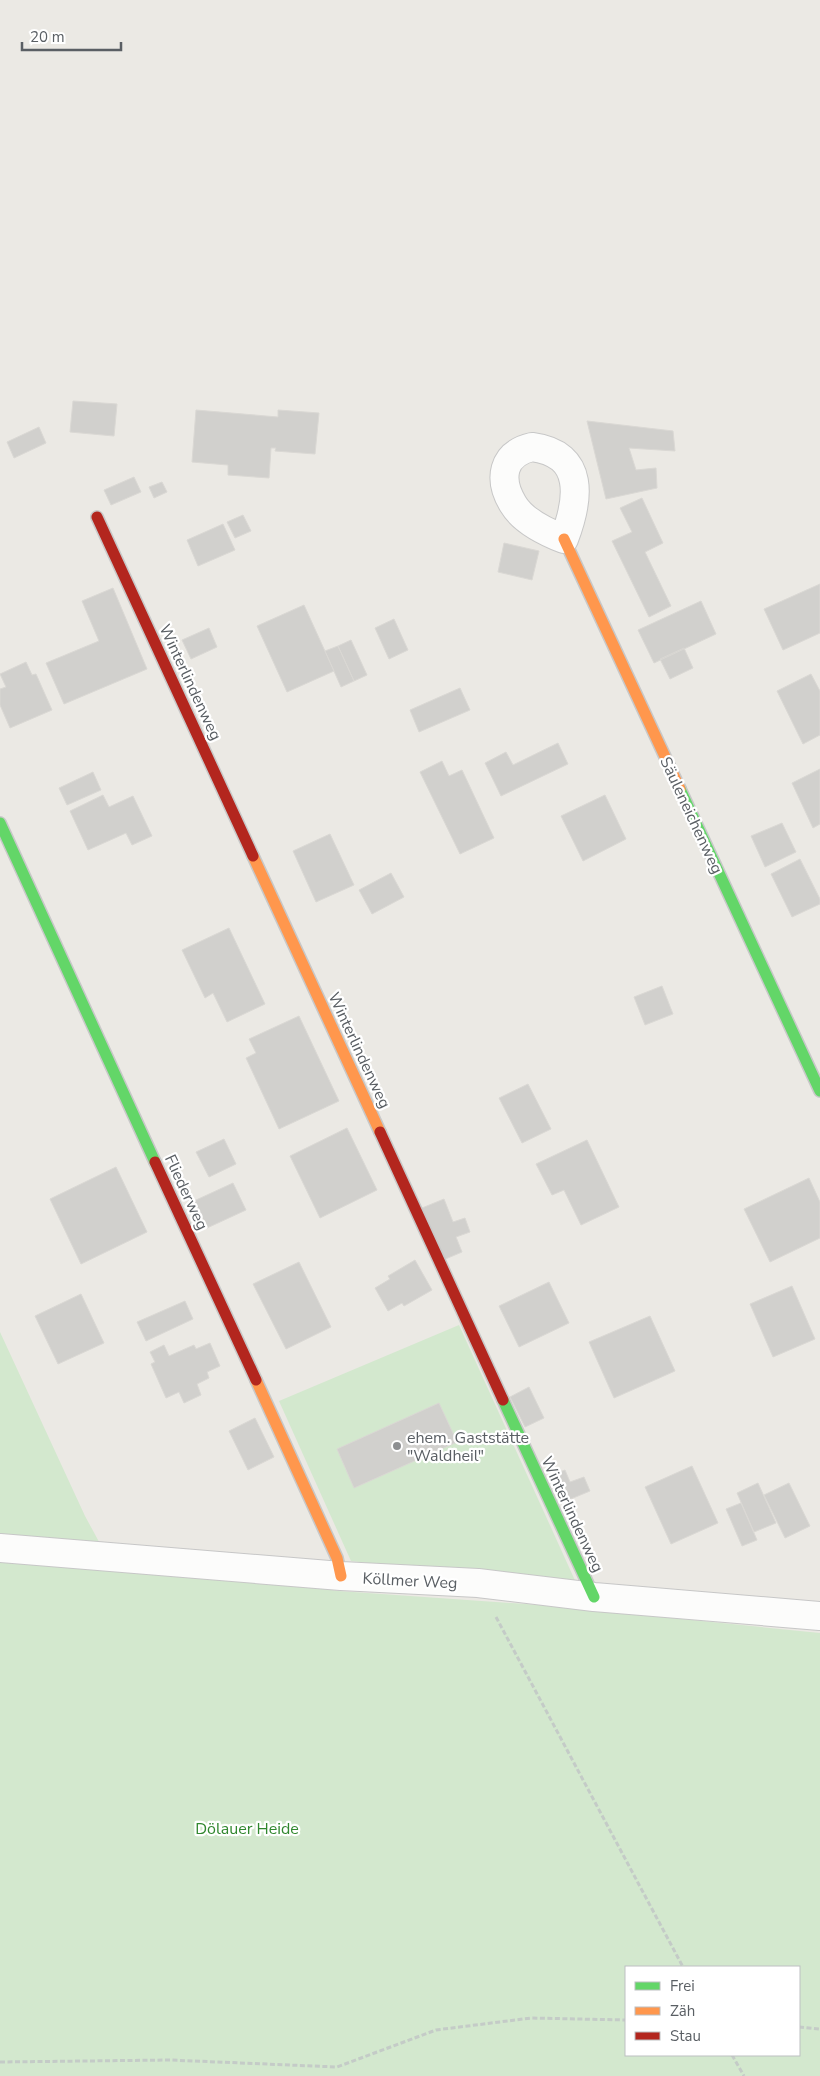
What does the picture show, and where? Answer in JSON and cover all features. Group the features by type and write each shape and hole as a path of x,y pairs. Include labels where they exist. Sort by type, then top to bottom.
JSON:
{"street":[{"name":"Winterlindenweg","path":"97,517 594,1597"},
{"name":"Säuleneichenweg","path":"564,539 820,1091"},
{"name":"Fliederweg","path":"0,823 333,1549 341,1576"},
{"name":"Köllmer Weg","path":"0,1548 341,1576 478,1583 594,1597 820,1616"}],"path":[{"path":"478,1583 682,1966"},
{"path":"0,2062 170,2060 337,2067 436,2030 531,2018 625,2020"},
{"path":"800,2027 820,2028"},
{"path":"733,2056 744,2076"}],"green space":[{"path":"459,1325 578,1587 351,1561 279,1401"},
{"name":"Dölauer Heide","path":"0,1332 85,1516 110,1562 339,1591 553,1606 820,1633 820,2076 0,2076"}],"building":[{"path":"73,401 117,404 114,436 70,432"},
{"path":"196,410 278,417 278,410 319,413 315,454 275,451 276,448 271,448 269,478 228,475 228,465 192,462"},
{"path":"587,421 673,431 675,451 629,448 636,470 656,468 657,488 606,499"},
{"path":"39,427 46,443 14,458 7,442"},
{"path":"134,477 141,492 111,505 104,490"},
{"path":"162,482 167,492 154,498 149,487"},
{"path":"642,498 663,543 645,552 671,606 649,617 612,541 632,532 620,508"},
{"path":"243,515 251,531 235,538 227,522"},
{"path":"223,524 235,550 198,566 187,540"},
{"path":"504,543 539,551 532,580 498,572"},
{"path":"820,584 820,633 783,650 764,609"},
{"path":"113,588 147,669 64,704 46,663 99,641 82,601"},
{"path":"701,601 716,634 654,663 638,630"},
{"path":"304,605 334,671 287,692 257,626"},
{"path":"394,619 408,650 389,659 375,628"},
{"path":"209,628 217,647 191,659 182,640"},
{"path":"351,640 367,675 354,681 338,646"},
{"path":"338,646 354,681 341,687 325,651"},
{"path":"684,648 693,668 670,679 660,659"},
{"path":"26,662 32,675 36,674 52,710 10,728 0,705 0,689 6,687 0,674"},
{"path":"811,674 820,691 820,735 803,744 777,691"},
{"path":"460,688 470,710 419,732 410,710"},
{"path":"558,743 568,764 501,796 485,763 506,752 513,765"},
{"path":"442,761 449,776 462,770 494,838 460,854 420,772"},
{"path":"820,769 820,824 813,828 792,783"},
{"path":"93,772 101,790 67,805 59,788"},
{"path":"103,795 109,807 133,796 152,836 132,845 126,833 88,850 70,811"},
{"path":"605,795 626,839 583,861 561,816"},
{"path":"782,823 796,852 765,867 751,836"},
{"path":"330,834 354,885 316,902 293,851"},
{"path":"800,859 820,899 820,904 792,917 771,874"},
{"path":"391,873 404,897 372,914 359,890"},
{"path":"229,928 265,1004 227,1022 213,993 205,998 182,950"},
{"path":"662,986 673,1014 645,1025 634,997"},
{"path":"299,1016 339,1101 279,1129 246,1058 256,1053 249,1039"},
{"path":"528,1084 551,1129 522,1143 499,1098"},
{"path":"347,1128 377,1190 320,1218 290,1156"},
{"path":"224,1139 236,1164 209,1177 196,1152"},
{"path":"587,1140 619,1207 581,1225 564,1190 552,1195 536,1164"},
{"path":"116,1167 147,1232 81,1264 50,1199"},
{"path":"809,1178 820,1202 820,1238 770,1262 744,1209"},
{"path":"233,1183 246,1210 207,1228 194,1201"},
{"path":"444,1199 453,1222 465,1218 470,1232 456,1237 462,1252 443,1260 422,1208"},
{"path":"415,1260 432,1290 404,1306 402,1303 388,1311 375,1288 390,1279 388,1276"},
{"path":"299,1262 331,1327 286,1349 253,1284"},
{"path":"549,1282 569,1323 519,1347 499,1306"},
{"path":"792,1286 815,1339 773,1357 750,1304"},
{"path":"81,1294 104,1343 58,1364 35,1316"},
{"path":"185,1301 193,1319 146,1341 137,1322"},
{"path":"650,1316 675,1371 614,1398 589,1342"},
{"path":"210,1343 220,1366 207,1372 209,1378 197,1384 201,1395 184,1403 179,1392 166,1398 151,1364 155,1362 150,1352 164,1345 169,1356 194,1345 196,1349"},
{"path":"529,1387 544,1418 525,1427 510,1397"},
{"name":"ehem. Gaststätte \"Waldheil\"","path":"439,1403 457,1442 354,1488 337,1449"},
{"path":"255,1418 274,1457 248,1470 229,1431"},
{"path":"692,1466 718,1523 671,1544 645,1487"},
{"path":"565,1470 570,1482 584,1477 590,1491 561,1503 549,1476"},
{"path":"758,1483 776,1523 754,1532 737,1493"},
{"path":"789,1483 810,1526 785,1538 764,1495"},
{"path":"741,1503 757,1540 742,1546 726,1509"}],"traffic: fast":[{"path":"680,789 820,1091"},
{"path":"0,823 155,1162"},
{"path":"503,1400 594,1597"}],"traffic: slow":[{"path":"564,539 680,789"},
{"path":"253,856 380,1132"},
{"path":"256,1380 337,1558 341,1576"}],"traffic: jam":[{"path":"97,517 253,856"},
{"path":"380,1132 503,1400"},
{"path":"155,1162 256,1380"}],"place":[{"name":"ehem. Gaststätte \"Waldheil\"","path":"397,1446"}]}
